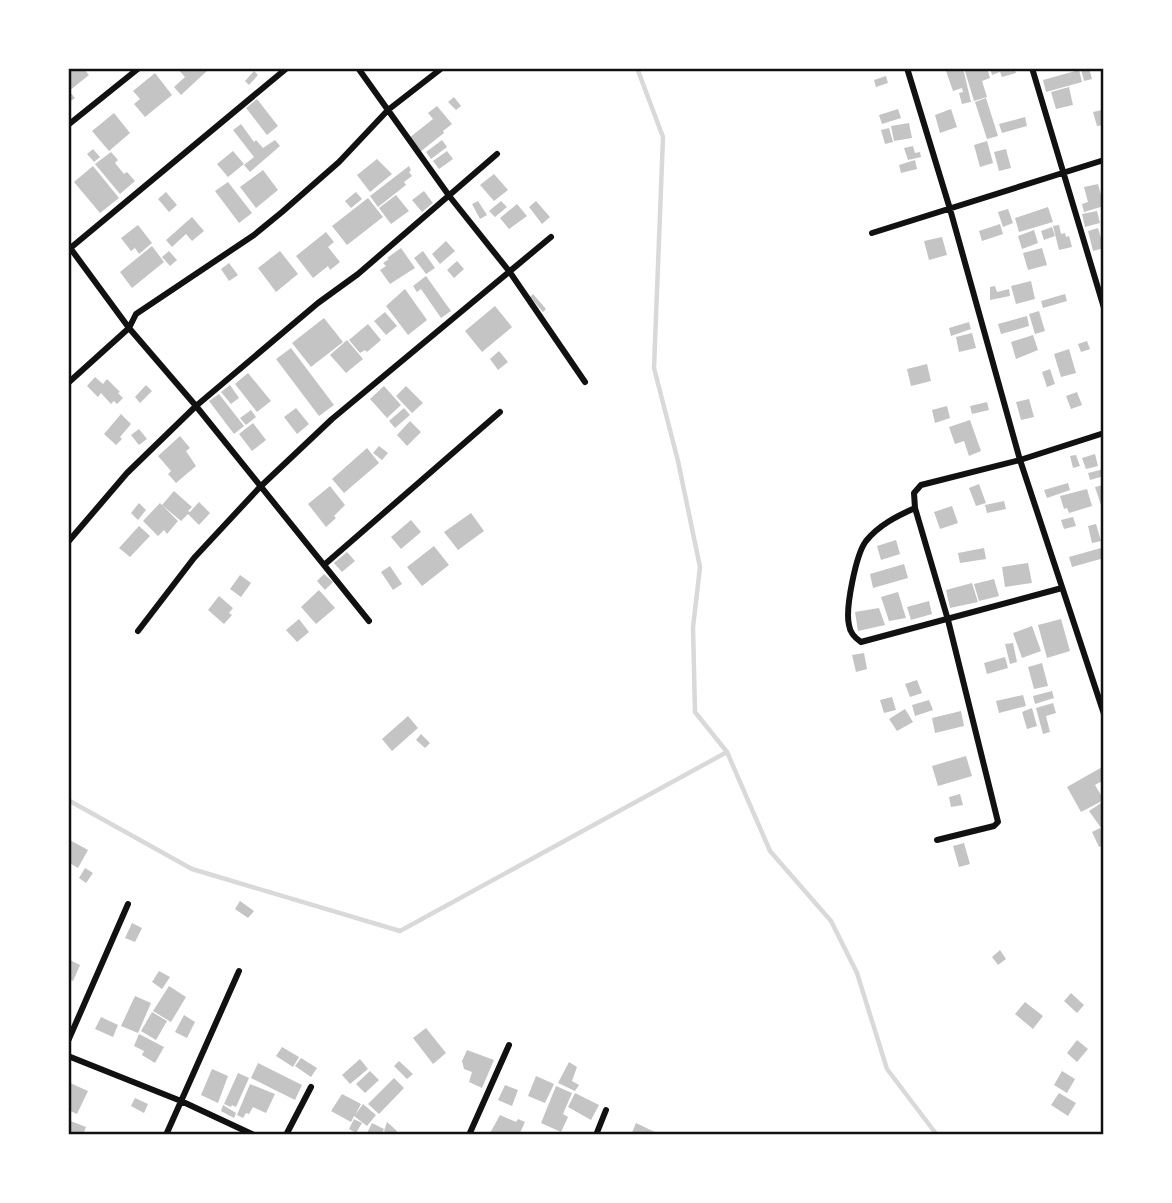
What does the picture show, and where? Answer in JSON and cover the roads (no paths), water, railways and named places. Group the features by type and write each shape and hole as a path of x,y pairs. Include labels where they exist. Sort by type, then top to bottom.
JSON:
{"street":[{"path":"68,125 139,68"},
{"path":"287,68 69,248 129,328 196,406 369,621"},
{"path":"358,68 450,197 509,271 585,382"},
{"path":"68,383 129,328 136,314 143,308 254,235 303,196 388,110 442,68"},
{"path":"907,68 950,209 1020,460 1104,715"},
{"path":"1032,68 1104,308"},
{"path":"68,542 127,473 196,406 450,197 497,154"},
{"path":"872,233 1104,160"},
{"path":"138,631 194,558 260,487 332,419 551,237"},
{"path":"324,565 500,412"},
{"path":"937,840 995,826 998,822 948,620 915,508 914,493 921,485 1020,460 1104,433"},
{"path":"915,508 892,519 864,545 855,572 848,624 854,637 861,642 1062,588"},
{"path":"68,1041 128,904"},
{"path":"166,1135 239,971"},
{"path":"469,1135 509,1045"},
{"path":"68,1056 181,1101 254,1135"},
{"path":"286,1135 311,1087"},
{"path":"596,1135 606,1110"}],"waterway":[{"path":"637,68 663,137 654,368 678,461 700,567 693,627 695,712 727,752 770,851 831,921 857,973 887,1069 937,1135"},
{"path":"68,800 192,869 400,931 727,752"}]}
